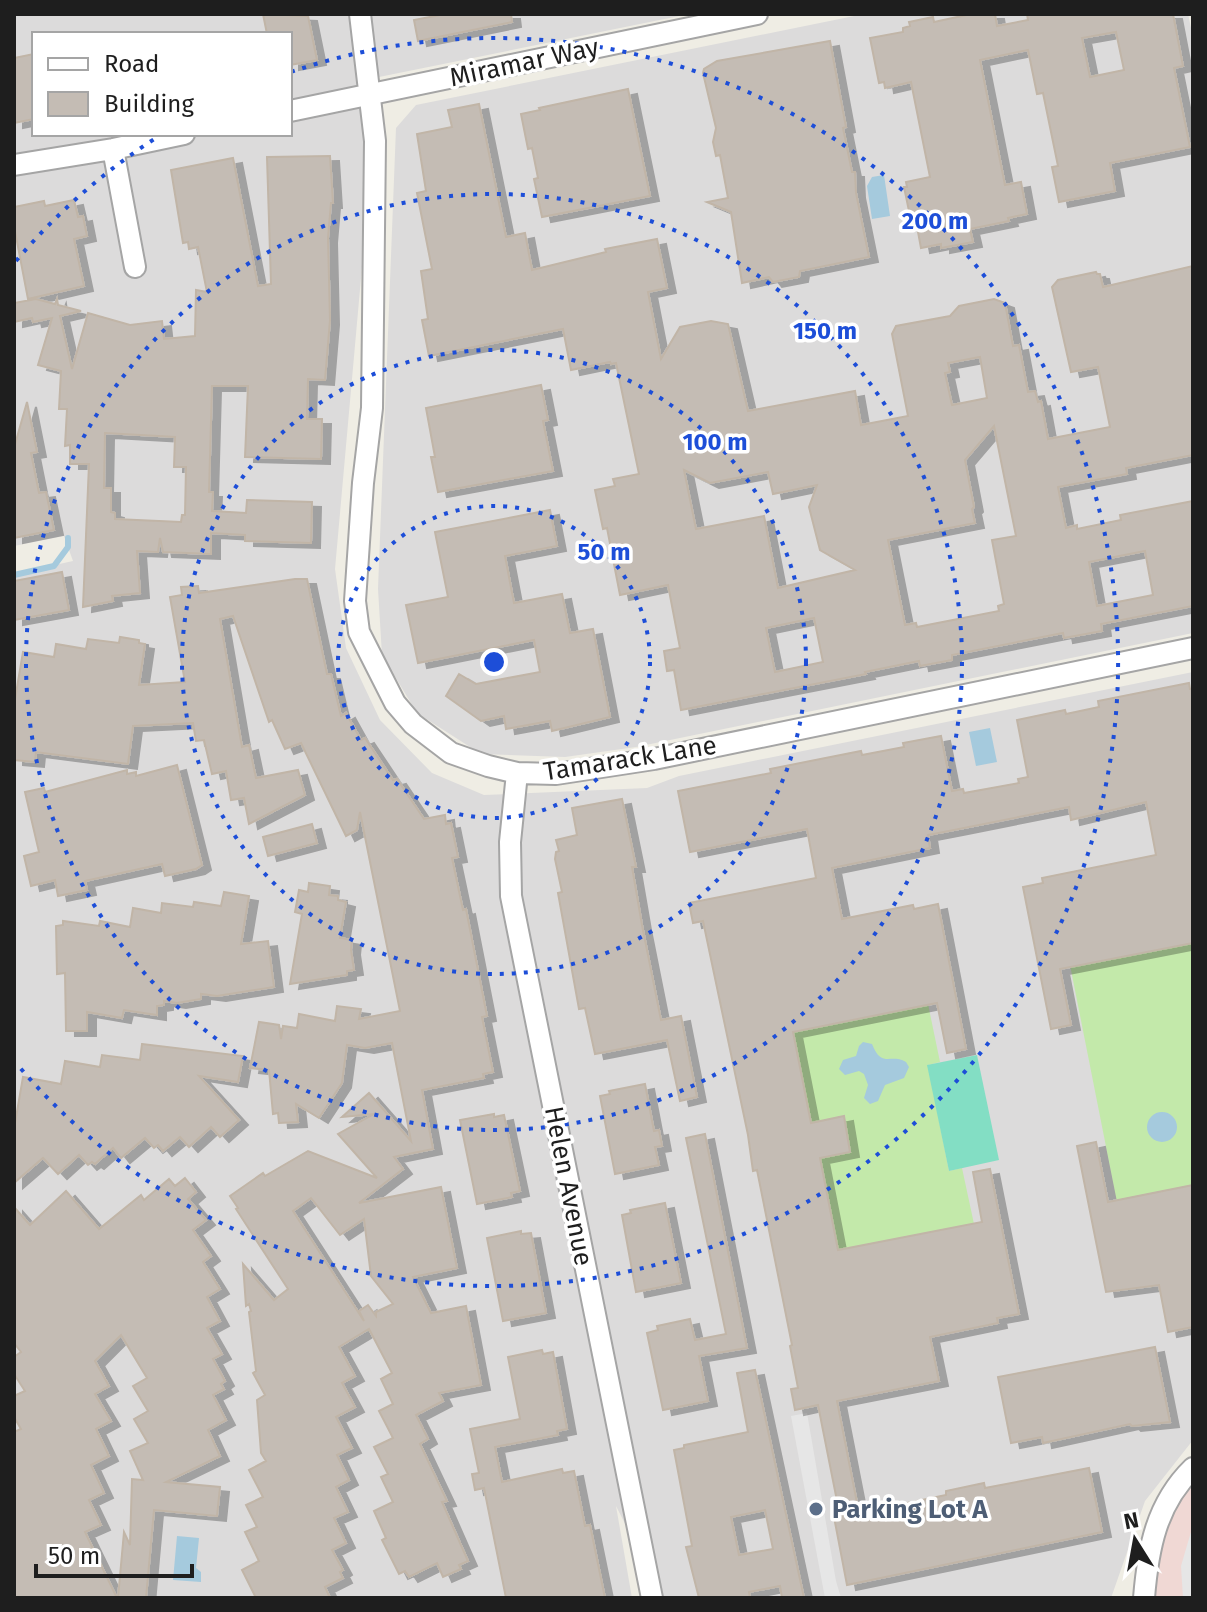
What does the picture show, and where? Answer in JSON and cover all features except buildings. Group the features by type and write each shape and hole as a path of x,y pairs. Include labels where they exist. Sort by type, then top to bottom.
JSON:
{"street":[{"name":"Tamarack Lane","path":"360,14 375,141 372,408 356,590 359,632 395,703 413,724 451,753 517,773 556,774 650,760 1193,648"},
{"name":"Miramar Way","path":"292,111 757,14"},
{"path":"14,165 175,136"},
{"path":"113,149 135,267"},
{"name":"Helen Avenue","path":"517,773 510,842 511,896 652,1598"},
{"path":"1144,1598 1150,1545 1158,1518 1182,1479 1193,1468"}],"shaded area":[{"path":"14,14 689,14 379,77 335,569 346,648 380,720 432,773 484,795 647,788 679,776 1193,672 1193,1440 1145,1501 1111,1598 663,1598 616,1506 632,1598 14,1598 14,574 73,561 64,536 14,546"},
{"path":"864,14 1188,14 1193,37 1193,633 636,747 565,757 481,754 417,713 382,655 378,589 396,128 416,105"},
{"name":"Parking Lot A","path":"807,1413 841,1598 825,1598 791,1416"},
{"path":"1193,1485 1193,1598 1141,1598 1161,1518"},
{"path":"1193,1525 1193,1598 1183,1598 1181,1566"}],"green space":[{"path":"1193,940 1193,1186 1117,1202 1070,965"},
{"path":"928,1004 940,1062 928,1065 949,1171 962,1168 974,1224 838,1250 820,1158 850,1152 844,1117 811,1123 793,1032"},
{"path":"977,1055 999,1160 949,1171 927,1065"}],"water":[{"path":"884,175 890,216 872,219 867,186 872,177"},
{"path":"990,728 997,762 976,766 969,732"},
{"path":"863,1042 872,1044 879,1056 906,1062 909,1067 904,1078 885,1085 878,1101 870,1104 864,1098 868,1085 864,1074 859,1071 845,1075 839,1069 843,1060 856,1056"},
{"path":"1162,1112 1173,1116 1177,1127 1173,1138 1162,1142 1151,1138 1147,1127 1151,1116"},
{"path":"177,1536 199,1538 196,1568 201,1572 201,1582 173,1580"}],"waterway":[{"path":"14,575 54,566 68,547 68,538"}],"place":[{"name":"Parking Lot A","path":"816,1509"}]}
